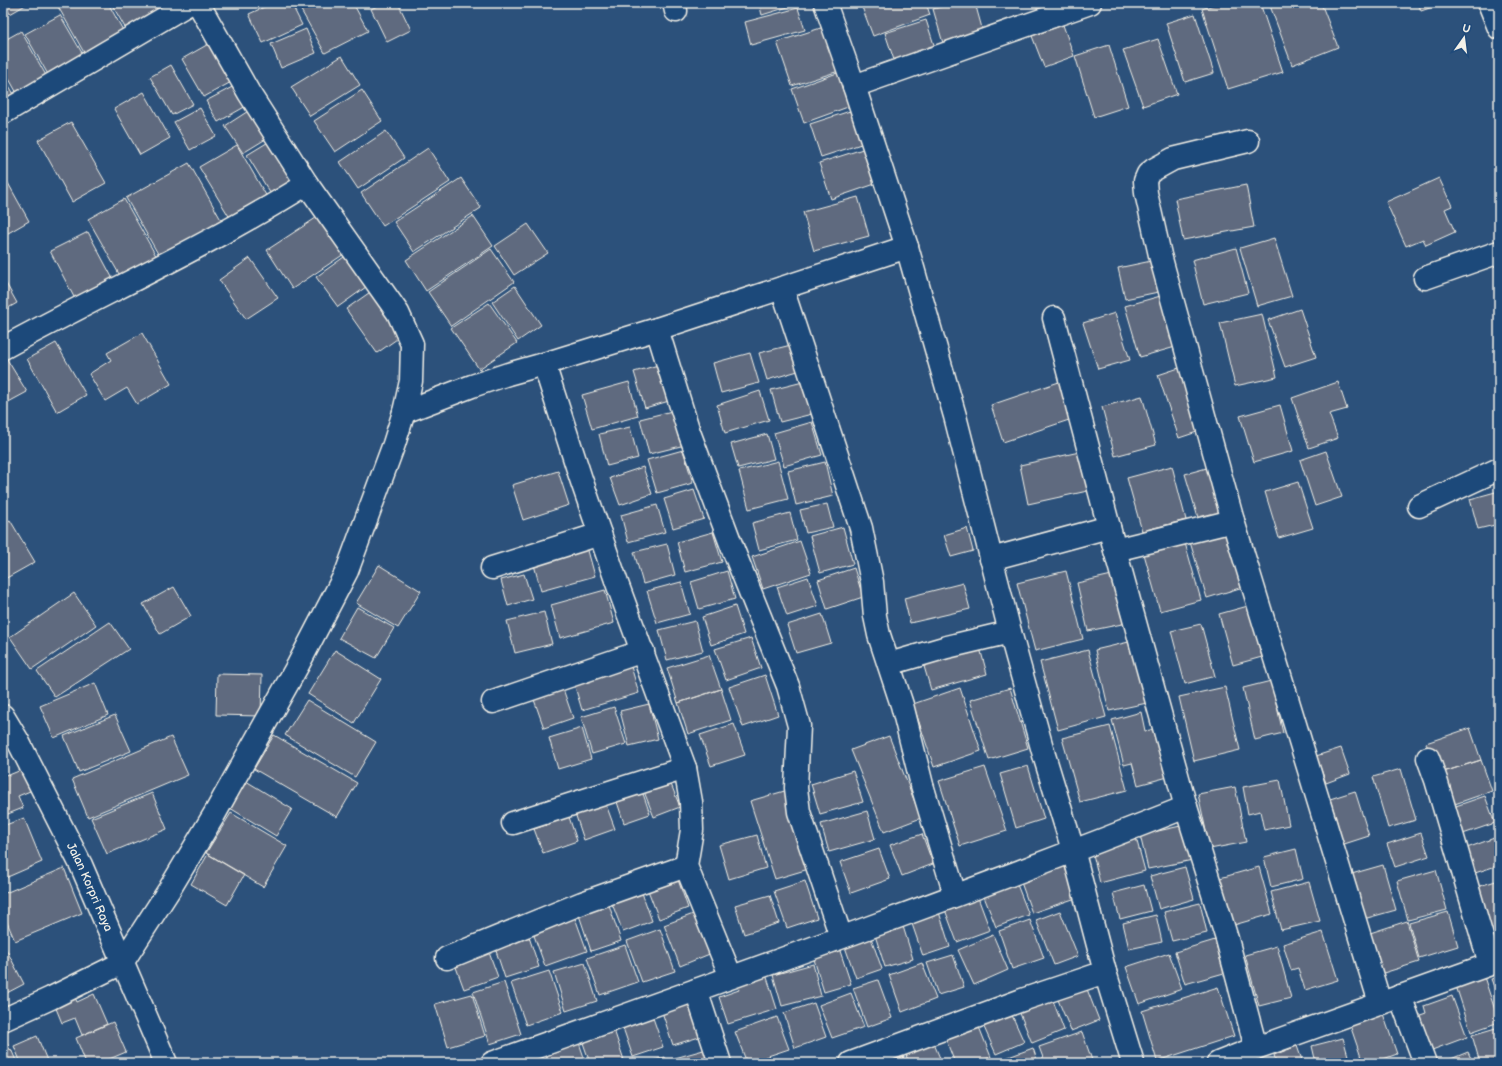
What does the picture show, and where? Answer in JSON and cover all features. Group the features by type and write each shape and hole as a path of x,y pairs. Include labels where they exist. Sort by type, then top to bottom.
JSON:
{"street":[{"path":"3,113 190,3"},
{"path":"3,1020 122,963 169,890 214,815 298,665 347,571 404,412 411,381 413,357 412,344 398,313 307,184 249,93 198,3"},
{"path":"825,3 907,247 955,416 1010,632 1044,755 1073,850 1105,972 1133,1063"},
{"path":"854,86 1090,3"},
{"path":"1490,3 1499,28"},
{"path":"1248,141 1173,159 1148,174 1145,181 1146,193 1160,255 1233,521 1390,999 1425,1063"},
{"path":"3,348 202,244 281,201 307,184"},
{"path":"404,412 472,386 657,329 907,247"},
{"path":"1425,278 1499,252"},
{"path":"782,288 861,528 872,582 875,616 879,635 902,705 922,785 955,895"},
{"path":"1054,318 1115,550 1186,807 1227,939 1256,1048"},
{"path":"657,329 689,432 734,552 790,693 799,726 796,788 798,806 841,937"},
{"path":"544,364 600,534 685,768 691,802 692,830 686,866 731,977"},
{"path":"1419,506 1499,469"},
{"path":"1115,550 1233,521"},
{"path":"991,559 1109,527"},
{"path":"492,568 600,534"},
{"path":"888,664 947,647 1010,632"},
{"path":"493,702 643,652"},
{"name":"Jalan Korpri Raya","path":"3,716 22,747 81,865 166,1063"},
{"path":"1218,1063 1390,999 1494,963 1428,758"},
{"path":"513,823 685,768"},
{"path":"492,1063 955,895 1186,807"},
{"path":"447,958 582,904 686,866"},
{"path":"851,1063 1022,1000 1105,972"},
{"path":"696,990 720,1063"}],"building":[{"path":"4,3 29,3 10,14"},
{"path":"56,3 108,3 125,34 86,56"},
{"path":"111,3 154,3 160,13 127,31"},
{"path":"156,3 173,3 160,10"},
{"path":"273,3 291,3 302,25 263,43 249,14"},
{"path":"297,3 353,3 368,31 325,53"},
{"path":"383,3 398,3 411,30 387,42 371,9"},
{"path":"759,3 801,3 762,15"},
{"path":"871,3 926,3 930,15 873,36 862,7"},
{"path":"955,3 975,3 985,39 945,50 933,9"},
{"path":"1219,3 1260,3 1283,72 1228,89 1202,9"},
{"path":"1269,3 1321,3 1338,47 1292,65"},
{"path":"1418,3 1444,3 1421,11"},
{"path":"3,6 7,13 3,15"},
{"path":"798,8 805,30 751,45 745,22"},
{"path":"1195,14 1214,73 1185,82 1166,23"},
{"path":"60,15 85,58 50,78 25,34"},
{"path":"926,20 935,48 897,69 885,33"},
{"path":"1063,25 1074,56 1044,67 1032,36"},
{"path":"827,26 842,70 792,86 777,42"},
{"path":"306,29 316,53 281,68 271,44"},
{"path":"21,31 48,79 18,95 3,68 3,41"},
{"path":"1158,39 1177,94 1143,106 1123,50"},
{"path":"212,42 233,81 204,97 182,59"},
{"path":"1109,45 1128,106 1094,117 1075,56"},
{"path":"342,56 360,85 310,116 291,87"},
{"path":"171,65 193,104 172,115 150,77"},
{"path":"843,71 856,104 804,123 792,89"},
{"path":"3,75 16,98 3,105"},
{"path":"236,85 248,105 218,122 206,101"},
{"path":"362,90 382,121 335,152 314,121"},
{"path":"144,92 170,138 140,155 114,109"},
{"path":"256,106 274,134 243,153 225,126"},
{"path":"200,108 216,136 190,150 174,122"},
{"path":"850,111 861,144 821,157 810,124"},
{"path":"71,122 106,183 72,202 38,140"},
{"path":"386,131 404,158 358,189 340,162"},
{"path":"275,138 299,180 272,196 247,155"},
{"path":"237,145 267,197 230,218 199,167"},
{"path":"869,147 881,182 831,199 819,163"},
{"path":"428,148 450,182 383,226 361,193"},
{"path":"189,163 224,225 161,259 126,198"},
{"path":"3,174 29,221 3,236"},
{"path":"461,178 481,208 414,252 394,222"},
{"path":"1439,178 1452,206 1445,209 1455,232 1426,245 1423,239 1406,246 1386,202"},
{"path":"1246,185 1254,227 1183,240 1175,199"},
{"path":"858,197 869,236 814,251 803,212"},
{"path":"124,199 159,261 123,281 88,219"},
{"path":"322,214 347,252 292,289 267,250"},
{"path":"473,216 493,246 426,291 406,260"},
{"path":"528,224 548,253 514,275 495,246"},
{"path":"88,232 113,279 75,299 50,251"},
{"path":"1274,238 1292,296 1257,306 1240,248"},
{"path":"1236,248 1248,293 1203,304 1192,260"},
{"path":"491,249 514,282 451,326 428,292"},
{"path":"351,252 373,282 338,307 316,277"},
{"path":"250,258 278,298 246,319 219,280"},
{"path":"1156,260 1163,291 1125,299 1118,268"},
{"path":"3,278 17,303 3,311"},
{"path":"515,286 541,325 518,341 492,302"},
{"path":"376,288 407,332 377,353 346,309"},
{"path":"1164,295 1179,346 1140,357 1125,306"},
{"path":"489,303 517,343 479,369 451,328"},
{"path":"1300,309 1316,357 1285,367 1268,320"},
{"path":"1115,313 1130,360 1098,369 1083,323"},
{"path":"1262,314 1277,377 1235,386 1220,323"},
{"path":"142,333 171,384 137,404 127,388 105,401 89,374 111,360 107,353"},
{"path":"56,343 86,395 57,412 27,359"},
{"path":"791,345 798,371 767,380 759,353"},
{"path":"750,353 759,383 721,393 713,363"},
{"path":"5,356 27,392 3,405 3,357"},
{"path":"665,363 676,399 645,408 634,372"},
{"path":"1185,366 1206,429 1179,438 1158,375"},
{"path":"629,382 638,416 592,429 582,395"},
{"path":"803,382 812,414 780,422 771,390"},
{"path":"1059,382 1072,419 1003,442 991,405"},
{"path":"1338,382 1347,409 1329,414 1338,438 1309,448 1292,398"},
{"path":"760,391 769,420 725,433 717,405"},
{"path":"1142,396 1156,445 1115,456 1102,407"},
{"path":"1280,405 1293,451 1254,462 1240,416"},
{"path":"676,410 685,445 649,454 640,419"},
{"path":"812,422 822,455 784,466 774,433"},
{"path":"630,427 638,458 607,466 599,434"},
{"path":"767,434 774,459 738,468 731,444"},
{"path":"683,450 693,483 657,493 647,460"},
{"path":"1084,451 1092,490 1028,504 1020,465"},
{"path":"1326,451 1342,497 1315,506 1300,460"},
{"path":"778,461 788,499 749,509 739,471"},
{"path":"825,462 833,496 796,505 788,471"},
{"path":"1172,466 1186,520 1142,531 1127,478"},
{"path":"1214,466 1228,512 1199,521 1185,474"},
{"path":"643,467 652,494 620,505 610,478"},
{"path":"558,471 569,505 523,520 512,485"},
{"path":"1298,482 1313,528 1279,538 1265,492"},
{"path":"694,490 704,519 673,528 664,499"},
{"path":"1499,491 1499,524 1478,529 1470,499"},
{"path":"827,504 833,527 806,533 800,510"},
{"path":"657,505 665,532 628,542 621,515"},
{"path":"790,513 797,540 759,550 752,523"},
{"path":"10,520 35,562 3,580 3,524"},
{"path":"843,527 853,564 820,573 810,536"},
{"path":"967,528 973,551 951,557 944,535"},
{"path":"1226,531 1243,587 1207,598 1190,542"},
{"path":"713,532 722,562 685,572 677,542"},
{"path":"800,541 811,573 763,589 752,557"},
{"path":"1185,543 1201,600 1160,611 1144,554"},
{"path":"667,544 675,575 643,584 634,552"},
{"path":"587,547 595,576 541,591 533,561"},
{"path":"379,565 421,591 398,628 356,603"},
{"path":"854,568 863,597 827,609 818,580"},
{"path":"727,571 735,599 699,609 691,582"},
{"path":"1066,571 1083,639 1035,651 1017,583"},
{"path":"524,574 532,599 508,606 501,580"},
{"path":"1116,574 1127,623 1088,631 1077,583"},
{"path":"808,577 818,606 787,616 777,587"},
{"path":"681,582 690,614 657,623 647,591"},
{"path":"963,583 970,609 910,623 904,598"},
{"path":"174,587 191,616 160,634 143,604"},
{"path":"605,590 614,623 560,638 551,605"},
{"path":"74,593 96,625 32,669 10,637"},
{"path":"735,606 744,634 711,645 702,617"},
{"path":"1248,606 1262,657 1233,665 1219,614"},
{"path":"357,607 394,628 376,658 339,638"},
{"path":"544,612 552,644 515,653 507,621"},
{"path":"822,614 831,643 796,653 787,625"},
{"path":"695,621 703,651 667,660 659,630"},
{"path":"110,622 129,649 55,697 37,671"},
{"path":"1201,624 1215,676 1185,684 1171,631"},
{"path":"751,638 761,668 726,680 715,649"},
{"path":"1133,641 1147,703 1109,711 1095,650"},
{"path":"980,648 987,674 931,690 923,663"},
{"path":"335,650 381,679 354,723 308,694"},
{"path":"1088,650 1106,717 1058,730 1040,662"},
{"path":"709,655 721,689 678,703 667,668"},
{"path":"629,660 639,693 582,710 572,677"},
{"path":"217,674 262,675 261,716 216,715"},
{"path":"765,675 778,715 743,727 729,687"},
{"path":"1271,681 1283,733 1255,740 1243,688"},
{"path":"95,683 108,715 54,738 40,706"},
{"path":"561,683 573,718 544,728 532,694"},
{"path":"1225,687 1240,750 1194,761 1179,697"},
{"path":"960,688 981,751 934,767 913,704"},
{"path":"1010,688 1028,748 989,760 970,700"},
{"path":"721,689 731,720 688,734 678,703"},
{"path":"307,700 376,742 355,777 285,735"},
{"path":"649,704 658,739 629,746 620,711"},
{"path":"614,707 626,744 592,754 581,717"},
{"path":"1141,712 1145,731 1155,729 1168,777 1138,785 1132,763 1124,765 1112,720"},
{"path":"115,715 131,751 79,772 64,736"},
{"path":"734,724 745,755 711,766 700,735"},
{"path":"1110,726 1127,790 1080,802 1062,738"},
{"path":"582,728 591,759 558,769 549,738"},
{"path":"1470,728 1481,760 1437,774 1426,743"},
{"path":"274,735 357,783 337,817 254,769"},
{"path":"889,736 921,818 884,832 851,750"},
{"path":"171,737 188,775 88,817 72,779"},
{"path":"1341,748 1350,774 1326,783 1316,756"},
{"path":"1481,760 1492,791 1449,806 1437,774"},
{"path":"1028,766 1044,819 1016,828 1000,774"},
{"path":"985,767 1007,831 960,846 939,781"},
{"path":"26,768 35,789 18,796 23,808 3,816 3,776"},
{"path":"1401,769 1416,820 1388,828 1373,777"},
{"path":"853,771 863,802 820,814 811,784"},
{"path":"669,779 680,807 654,817 643,789"},
{"path":"1280,780 1289,825 1264,830 1260,811 1248,814 1243,787"},
{"path":"246,781 292,809 276,836 230,808"},
{"path":"1235,787 1246,842 1210,849 1198,794"},
{"path":"641,788 650,814 624,823 615,796"},
{"path":"788,790 812,868 775,879 750,801"},
{"path":"1355,791 1369,836 1335,847 1328,825 1337,822 1330,799"},
{"path":"152,793 167,829 107,854 91,818"},
{"path":"1485,796 1495,823 1460,835 1450,808"},
{"path":"604,799 615,829 584,840 574,810"},
{"path":"867,811 875,839 829,852 821,824"},
{"path":"231,813 287,846 263,887 206,853"},
{"path":"569,817 577,841 543,853 534,829"},
{"path":"24,818 42,862 3,879 3,826"},
{"path":"1185,825 1193,860 1148,869 1140,835"},
{"path":"1421,833 1429,856 1395,867 1387,844"},
{"path":"922,834 933,864 902,876 890,845"},
{"path":"1135,834 1145,871 1100,883 1091,846"},
{"path":"757,835 766,868 729,879 719,845"},
{"path":"1497,837 1499,842 1499,865 1475,873 1467,848"},
{"path":"879,849 890,879 851,893 840,862"},
{"path":"1296,849 1303,879 1271,887 1264,857"},
{"path":"208,854 244,875 227,905 191,884"},
{"path":"1062,859 1076,898 1032,913 1018,874"},
{"path":"1383,865 1396,910 1360,920 1348,875"},
{"path":"1185,867 1194,899 1159,909 1150,876"},
{"path":"1259,867 1272,914 1227,927 1213,880"},
{"path":"64,868 82,913 15,941 3,913 3,894"},
{"path":"1436,870 1447,910 1408,920 1397,881"},
{"path":"676,874 688,908 659,919 646,885"},
{"path":"1499,880 1499,933 1486,937 1470,889"},
{"path":"805,881 817,918 787,928 774,891"},
{"path":"1016,882 1029,915 996,927 983,894"},
{"path":"1309,882 1320,921 1281,930 1271,892"},
{"path":"1144,885 1151,911 1120,919 1113,893"},
{"path":"641,890 652,921 623,932 611,901"},
{"path":"770,895 779,923 744,934 735,905"},
{"path":"977,895 990,930 957,942 944,907"},
{"path":"608,902 621,941 591,951 578,912"},
{"path":"1200,903 1207,933 1172,941 1164,912"},
{"path":"938,909 950,947 923,956 910,918"},
{"path":"1060,911 1078,956 1054,965 1036,920"},
{"path":"1448,912 1458,946 1419,958 1409,923"},
{"path":"696,913 712,953 680,966 664,925"},
{"path":"574,915 587,951 545,966 532,930"},
{"path":"1156,915 1162,942 1129,949 1123,923"},
{"path":"1030,920 1044,958 1012,969 999,931"},
{"path":"1407,921 1419,962 1377,975 1364,935"},
{"path":"902,923 913,959 885,967 874,932"},
{"path":"660,929 675,971 642,982 627,941"},
{"path":"527,931 539,967 505,978 493,942"},
{"path":"1323,932 1338,980 1305,990 1298,968 1291,970 1283,944"},
{"path":"870,935 882,969 856,978 844,944"},
{"path":"993,935 1008,970 974,985 958,950"},
{"path":"1215,940 1224,973 1185,984 1175,952"},
{"path":"3,943 24,984 3,995"},
{"path":"625,945 638,982 600,995 587,958"},
{"path":"1277,946 1291,998 1259,1006 1245,955"},
{"path":"487,947 498,977 464,989 453,959"},
{"path":"839,948 851,984 824,992 813,956"},
{"path":"1169,953 1182,989 1139,1004 1126,967"},
{"path":"953,955 964,987 938,995 927,963"},
{"path":"585,963 597,1001 566,1011 554,972"},
{"path":"922,963 936,999 902,1012 889,975"},
{"path":"813,964 821,996 782,1006 773,975"},
{"path":"764,968 777,1009 728,1024 719,997 739,990 734,978"},
{"path":"549,971 563,1012 526,1025 511,983"},
{"path":"1484,977 1499,1022 1471,1032 1456,986"},
{"path":"1499,977 1499,1000 1491,979"},
{"path":"878,980 892,1018 867,1027 853,988"},
{"path":"504,982 521,1034 490,1044 473,992"},
{"path":"1085,984 1099,1020 1071,1031 1056,995"},
{"path":"1218,987 1234,1036 1157,1061 1142,1011"},
{"path":"73,993 77,1002 94,994 107,1024 82,1035 75,1018 62,1023 53,1001"},
{"path":"851,993 864,1027 832,1038 819,1005"},
{"path":"472,994 485,1036 448,1047 435,1004"},
{"path":"1452,996 1467,1037 1424,1053 1412,1018 1426,1013 1424,1006"},
{"path":"1052,998 1064,1030 1032,1043 1019,1011"},
{"path":"694,999 706,1035 673,1045 661,1009"},
{"path":"814,1003 826,1037 795,1048 784,1013"},
{"path":"1382,1011 1397,1054 1373,1063 1363,1063 1349,1022"},
{"path":"651,1012 663,1047 633,1057 621,1022"},
{"path":"1011,1013 1024,1042 996,1054 983,1025"},
{"path":"777,1017 789,1049 765,1057 768,1063 747,1063 735,1032"},
{"path":"113,1022 126,1052 100,1063 86,1063 76,1038"},
{"path":"613,1027 625,1063 590,1063 581,1037"},
{"path":"979,1027 991,1057 976,1063 955,1063 946,1040"},
{"path":"1499,1027 1499,1063 1480,1063 1472,1035"},
{"path":"1082,1032 1093,1063 1045,1063 1039,1047"},
{"path":"4,1036 10,1050 11,1049 17,1063 3,1063"},
{"path":"37,1036 48,1063 21,1063 14,1046"},
{"path":"577,1037 586,1063 549,1063 543,1048"},
{"path":"1343,1038 1350,1063 1316,1063 1312,1046"},
{"path":"932,1039 942,1063 909,1063 904,1050"},
{"path":"1297,1046 1303,1063 1276,1063 1274,1055"},
{"path":"1033,1048 1038,1063 995,1063 995,1062"},
{"path":"707,1049 712,1063 676,1063 675,1058"},
{"path":"538,1050 543,1063 505,1063"},
{"path":"901,1052 906,1063 873,1063"},
{"path":"1468,1052 1473,1063 1441,1063"},
{"path":"665,1057 667,1063 645,1063"}]}
